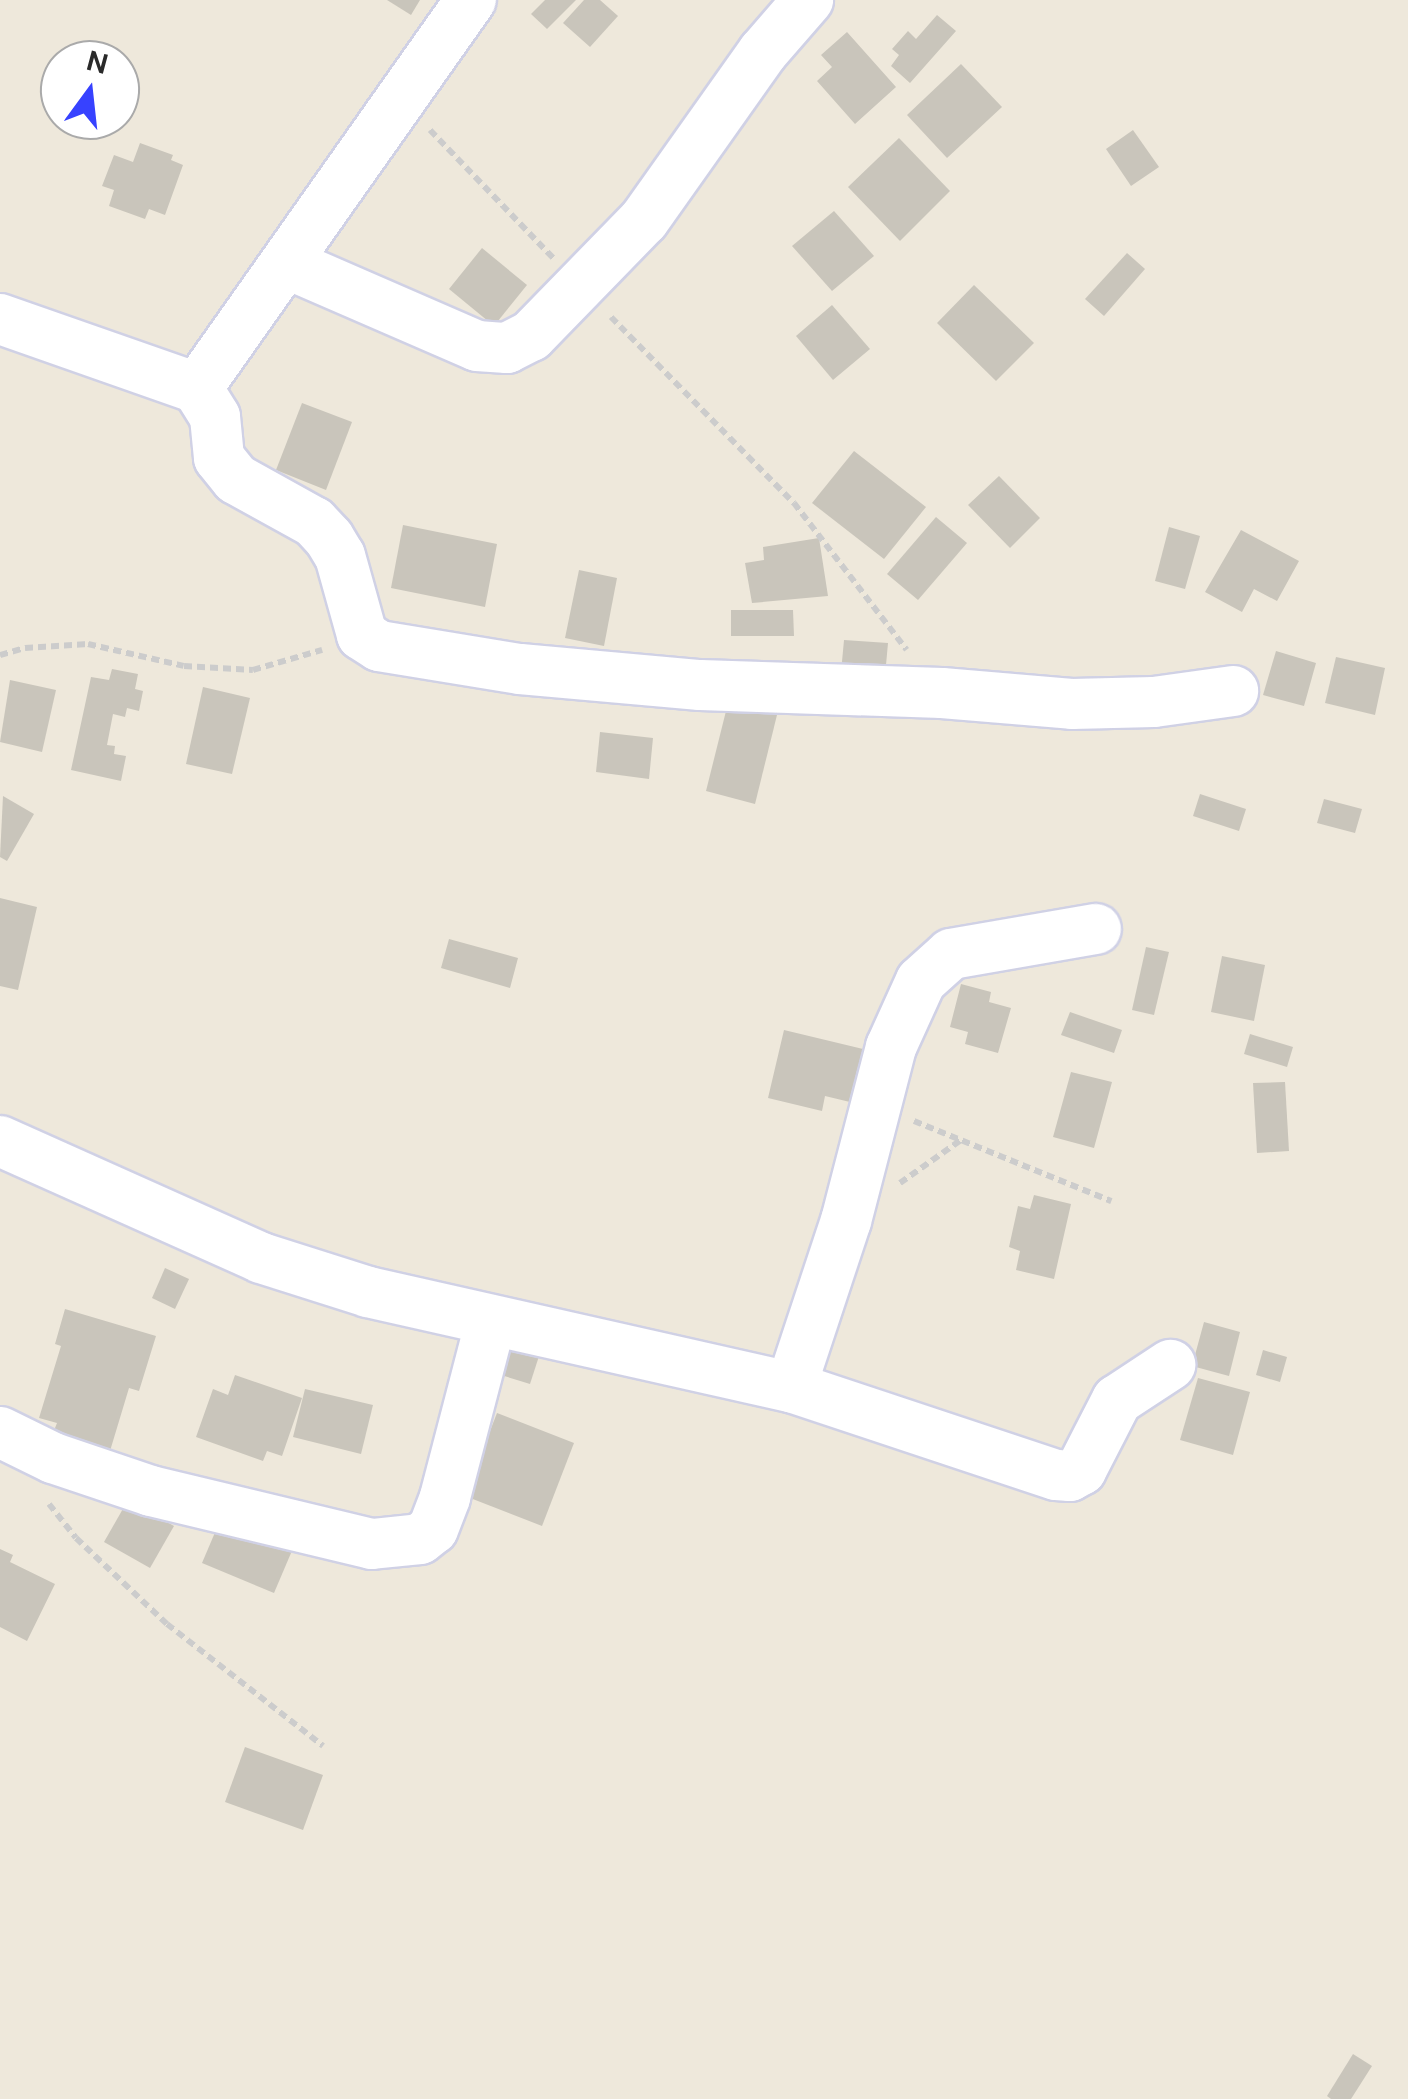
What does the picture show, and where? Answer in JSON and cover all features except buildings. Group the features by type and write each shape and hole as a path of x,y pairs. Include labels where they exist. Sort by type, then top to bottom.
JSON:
{"street":[{"path":"197,388 471,0"},
{"path":"286,264 477,346 494,350 530,336 644,220 763,52 808,0"},
{"path":"0,320 197,388 214,418 218,458 236,480 314,522 329,538 340,556 362,634 379,646 520,669 700,685 942,694 1072,704 1154,702 1233,691"},
{"path":"791,1387 846,1221 891,1047 931,968 951,954 1096,928"},
{"path":"0,1141 261,1258 368,1292 791,1387 1070,1476 1081,1470 1117,1400 1170,1364"},
{"path":"0,1432 53,1458 151,1491 372,1544 420,1539 433,1529 445,1497 492,1322"}],"path":[{"path":"402,100 794,503 942,694"},
{"path":"0,655 25,648 88,644 184,666 253,670 294,662 362,634"},
{"path":"876,1106 1112,1201"},
{"path":"41,1494 76,1538 167,1624 323,1746"}]}
